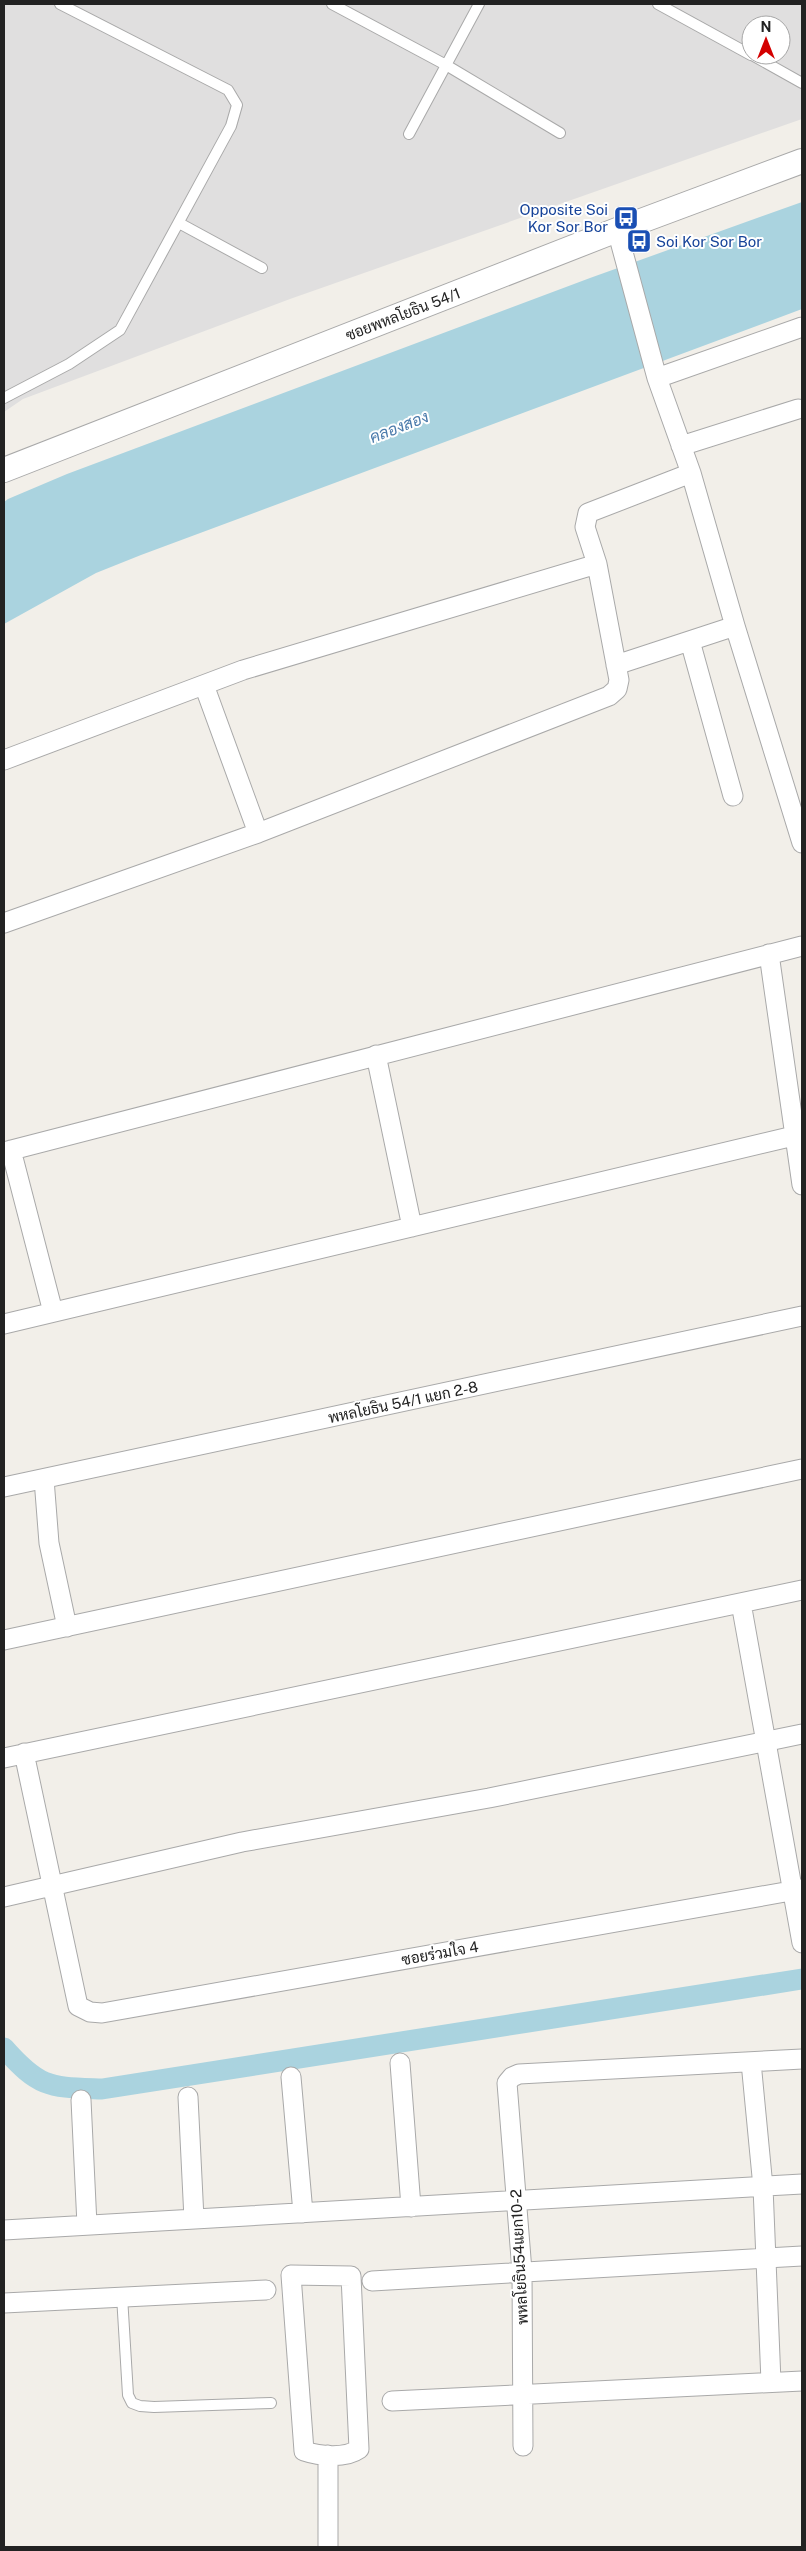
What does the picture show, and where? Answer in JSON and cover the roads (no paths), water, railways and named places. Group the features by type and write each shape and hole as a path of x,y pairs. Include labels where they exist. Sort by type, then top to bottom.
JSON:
{"street":[{"name":"ซอยพหลโยธิน 54/1","path":"4,470 617,230 802,161"},
{"path":"617,230 657,378 691,473 735,626 802,843"},
{"path":"657,378 802,327"},
{"path":"681,446 798,409"},
{"path":"4,923 258,833 597,702 617,689 619,680 597,564 585,527 588,513 691,473"},
{"path":"4,760 243,670 597,564"},
{"path":"616,664 735,626"},
{"path":"690,641 734,796"},
{"path":"204,685 258,833"},
{"path":"53,1312 8,1151 802,946"},
{"path":"769,954 799,1134 802,1185"},
{"path":"376,1056 412,1227"},
{"path":"4,1324 799,1134"},
{"name":"พหลโยธิน 54/1 แยก 2-8","path":"4,1487 802,1316"},
{"path":"4,1640 802,1469"},
{"path":"44,1479 48,1536 67,1627"},
{"path":"4,1758 802,1590"},
{"path":"741,1603 766,1742 797,1890 802,1943"},
{"path":"4,1896 242,1842 489,1798 802,1734"},
{"path":"24,1753 53,1885"},
{"name":"ซอยร่วมใจ 4","path":"53,1885 78,2006 90,2012 102,2012 797,1890"},
{"path":"771,2382 763,2187 751,2062 802,2059"},
{"name":"พหลโยธิน54แยก10-2","path":"524,2446 522,2271 508,2083 512,2077 519,2074 751,2062"},
{"path":"400,2063 411,2207"},
{"path":"291,2077 303,2213"},
{"path":"188,2097 194,2219"},
{"path":"81,2100 87,2225"},
{"path":"4,2230 802,2184"},
{"path":"372,2281 802,2256"},
{"path":"291,2275 351,2276 359,2449 353,2454 328,2455 304,2451 291,2275"},
{"path":"4,2303 266,2290"},
{"path":"392,2401 523,2393 802,2381"},
{"path":"328,2455 328,2547"}],"lane":[{"path":"4,398 69,364 120,330 231,126 237,105 228,90 60,4"},
{"path":"332,4 446,65 560,132"},
{"path":"409,134 479,4"},
{"path":"658,4 741,50"},
{"path":"770,65 802,82"},
{"path":"179,223 262,268"},
{"path":"122,2296 128,2395 132,2403 140,2406 154,2407 271,2403"}],"water":[{"name":"คลองสอง","path":"802,202 802,309 141,555 96,573 4,624 4,502 8,499 67,474 590,278"}],"waterway":[{"path":"4,2048 27,2071 47,2083 70,2088 102,2089 802,1979"}],"place":[{"name":"Opposite Soi Kor Sor Bor","path":"626,218"},
{"name":"Soi Kor Sor Bor","path":"639,241"}]}
